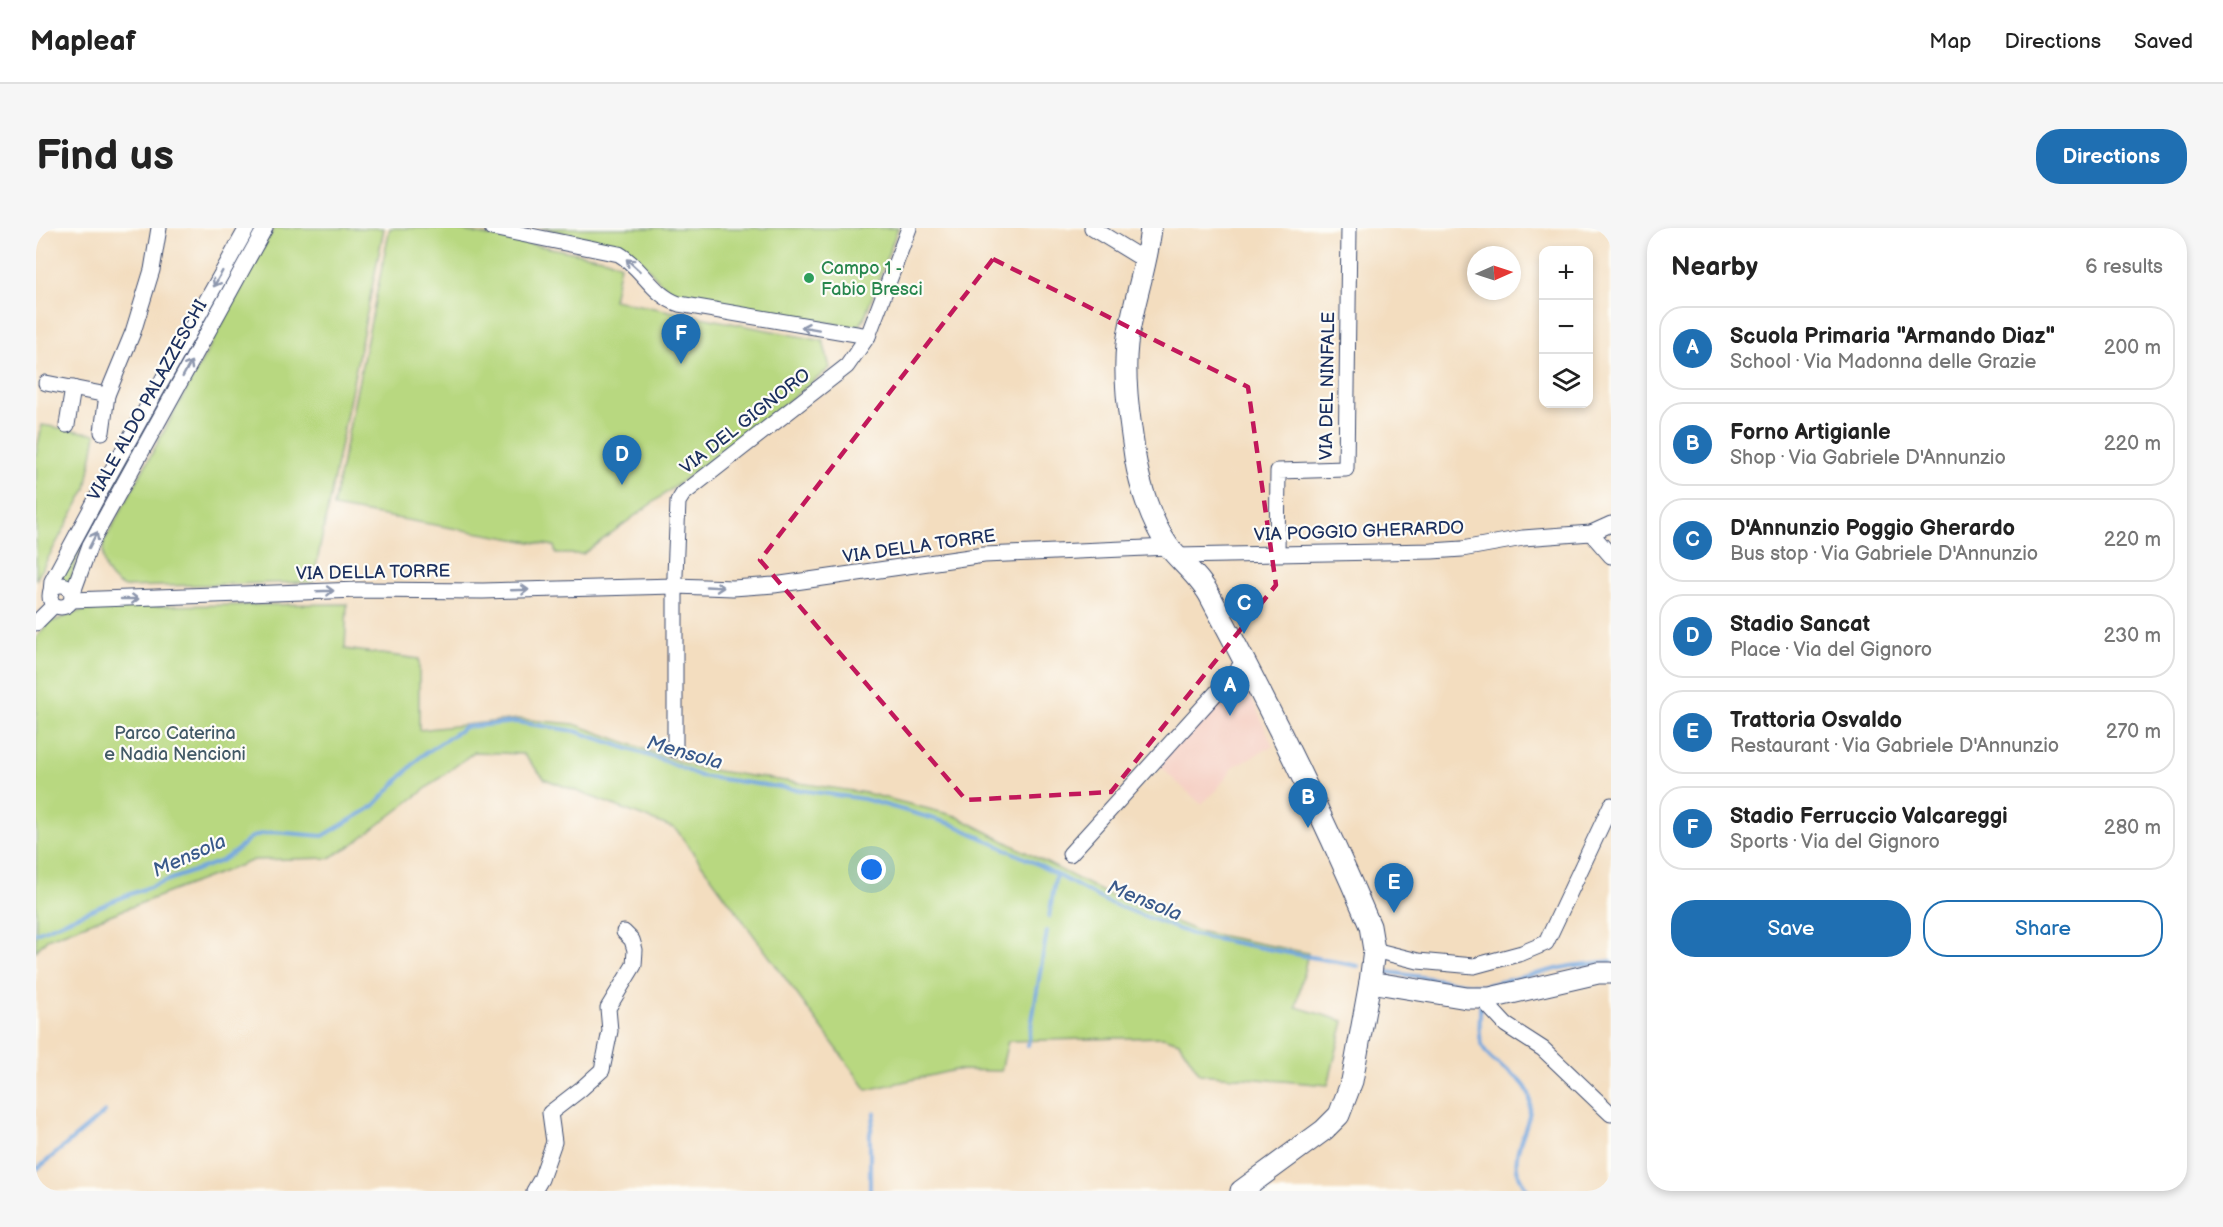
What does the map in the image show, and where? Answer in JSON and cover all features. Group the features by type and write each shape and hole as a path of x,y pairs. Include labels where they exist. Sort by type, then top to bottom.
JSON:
{"street":[{"path":"102,432 107,395 132,332 149,280 159,228"},
{"name":"VIALE ALDO PALAZZESCHI","path":"52,598 52,581 247,228"},
{"name":"VIALE ALDO PALAZZESCHI","path":"72,597 90,545 265,228"},
{"path":"492,228 619,254 631,261 660,294 679,304 868,336"},
{"name":"VIA DEL GIGNORO","path":"675,585 677,510 680,498 843,370 868,336 909,228"},
{"path":"1092,228 1146,261"},
{"path":"1151,228 1146,261 1128,335 1127,376 1135,458 1141,482 1160,532 1173,551 1208,591 1245,661 1297,762 1370,926 1372,966 1352,1081 1339,1116 1324,1130 1241,1191"},
{"name":"VIA DEL NINFALE","path":"1277,554 1278,471 1346,469 1349,228"},
{"path":"46,383 107,395"},
{"path":"67,425 73,388"},
{"name":"VIA POGGIO GHERARDO","path":"1173,551 1277,554 1432,551 1462,549 1523,538 1591,532 1611,524"},
{"path":"1591,532 1611,556"},
{"name":"VIA DELLA TORRE","path":"72,597 358,590 483,591 675,585 734,588 785,584 984,555 1173,551"},
{"path":"36,623 52,598 56,586 63,585 69,588 72,597"},
{"path":"675,585 675,750"},
{"path":"1070,854 1245,661"},
{"path":"1372,966 1418,961 1474,966 1542,945 1550,938 1611,805"},
{"path":"534,1191 541,1179 554,1142 550,1113 602,1070 610,1031 608,1008 634,964 635,950 632,940 624,932"},
{"path":"1372,966 1467,998 1490,998 1598,973 1611,973"},
{"path":"1481,998 1506,1025 1543,1048 1611,1114"}],"highlighted area":[{"path":"993,259 1248,387 1276,585 1111,792 966,800 760,560"}],"shaded area":[{"path":"1230,682 1246,685 1273,746 1233,767 1216,791 1201,804 1157,764"}],"green space":[{"path":"252,228 257,228 79,551 70,582 59,579"},
{"path":"274,228 384,228 313,582 124,587 112,579 106,569 103,557 104,542"},
{"path":"390,228 448,228 607,259 620,265 613,300 823,341 830,368 758,425 583,554 556,554 554,546 333,507"},
{"path":"540,228 898,228 864,319 859,326 853,327 692,299 674,293 659,281 641,260 613,243"},
{"path":"42,425 96,434 86,489 36,580 36,454"},
{"name":"Parco Caterina e Nadia Nencioni","path":"347,604 345,649 419,659 419,730 518,719 574,724 697,768 866,793 956,816 1103,892 1197,931 1308,953 1296,1007 1344,1021 1328,1085 1200,1074 1179,1042 1163,1037 1008,1041 1001,1071 955,1070 867,1090 676,829 545,779 523,754 474,752 352,845 330,858 254,860 47,939 36,951 36,638 48,623 81,611 134,606"}],"waterway":[{"name":"Mensola","path":"36,933 125,896 221,861 250,838 261,834 274,832 323,836 374,806 421,756 465,727 516,722 575,731 665,761 700,776 864,799 952,824 1035,863 1107,902 1194,935 1358,966"},
{"path":"1049,917 1056,874"},
{"path":"1028,1045 1047,931"},
{"name":"Mensola","path":"1388,972 1482,986 1570,966 1611,961"},
{"path":"1480,1004 1482,1045 1491,1059 1519,1080 1529,1094 1529,1115 1517,1155 1520,1177 1528,1191"},
{"path":"36,1170 105,1112"},
{"path":"870,1191 870,1134 875,1113"}],"place":[{"name":"Campo 1 - Fabio Bresci","path":"809,278"},
{"name":"Stadio Ferruccio Valcareggi","path":"681,364"},
{"name":"Stadio Sancat","path":"622,485"},
{"name":"D'Annunzio Poggio Gherardo","path":"1244,634"},
{"name":"Scuola Primaria \"Armando Diaz\"","path":"1230,716"},
{"name":"Forno Artigianle","path":"1308,828"},
{"name":"Trattoria Osvaldo","path":"1394,913"}]}
